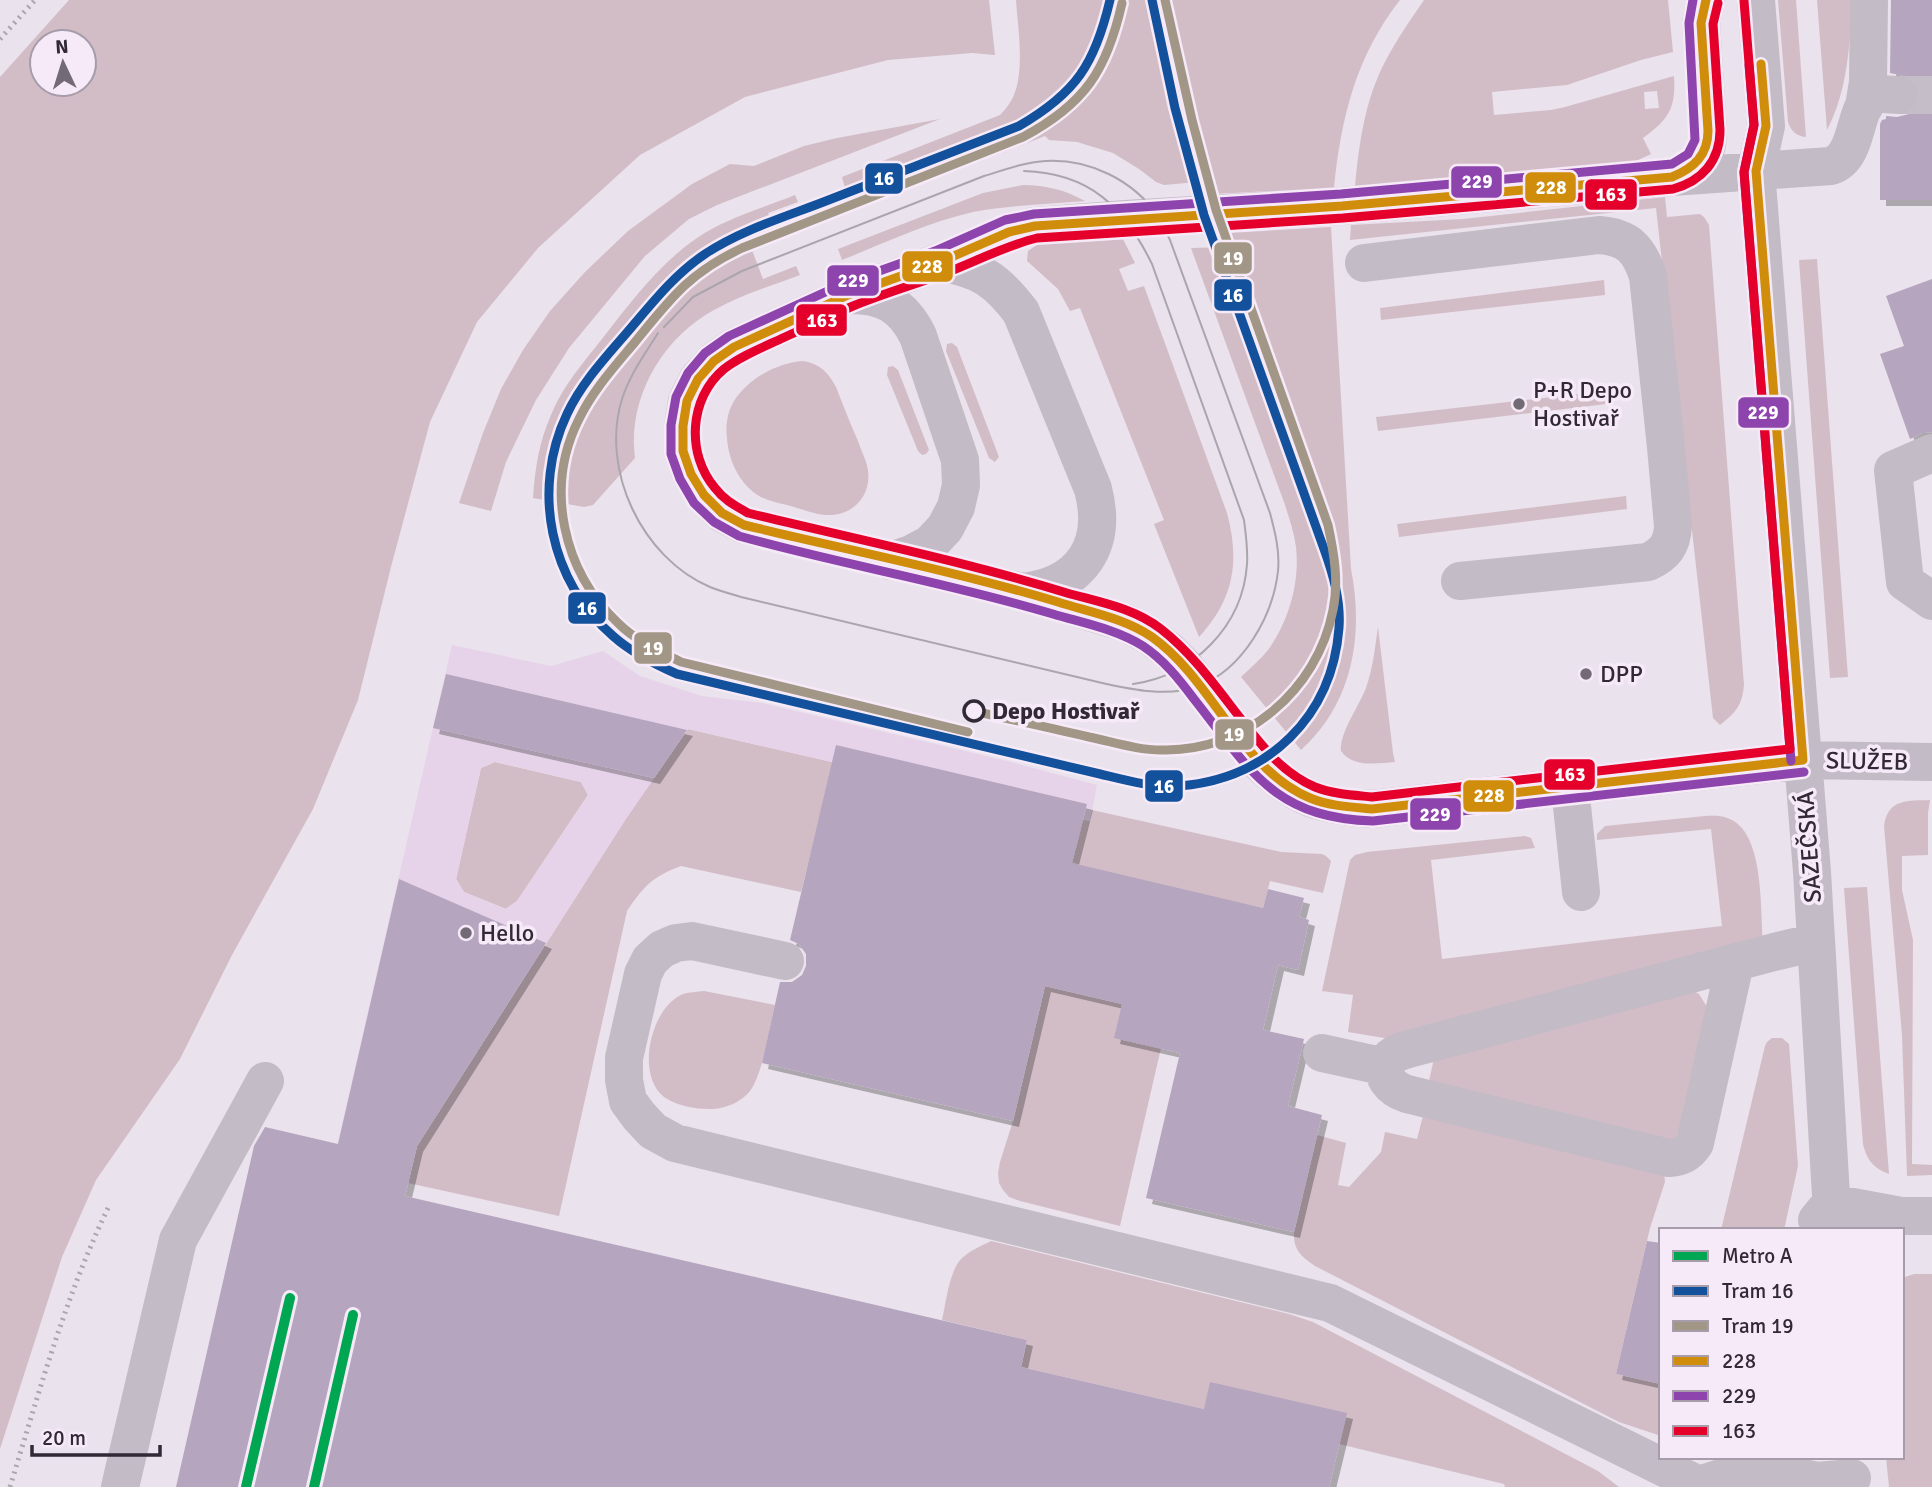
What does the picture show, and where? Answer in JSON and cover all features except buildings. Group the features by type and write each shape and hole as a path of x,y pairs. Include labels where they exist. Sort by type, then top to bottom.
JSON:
{"street":[{"path":"1672,177 1685,172 1698,161 1706,148 1709,131 1701,23 1706,0"},
{"name":"SAZEČSKÁ","path":"1724,0 1734,126 1756,171"},
{"name":"SAZEČSKÁ","path":"1756,0 1766,125 1756,171 1816,942 1825,1221"},
{"name":"SLUŽEB","path":"1869,0 1868,82 1881,101 1839,163 1831,166 1342,206 1035,226 1009,232 940,262 848,295 734,347 714,361 698,379 687,401 683,426 684,451 691,474 704,495 722,513 744,524 1023,592 1126,623 1150,636 1184,666 1260,764 1289,789 1320,802 1372,809 1803,760 1932,762"},
{"path":"1364,263 1599,234 1622,239 1631,246 1644,263 1648,276 1673,526 1671,543 1667,550 1648,562 1460,581"},
{"path":"940,262 965,267 988,278 1007,293 1021,312 1093,489 1098,508 1098,526 1093,545 1084,562 1057,584 1023,592"},
{"path":"848,295 878,297 891,303 912,323 960,460 961,485 956,507 945,528 930,544 890,561"},
{"path":"1932,453 1893,471 1905,582 1932,601"},
{"path":"1559,789 1570,894"},
{"path":"785,961 692,941 676,943 662,949 650,960 643,974 624,1058 624,1080 628,1101 653,1131 675,1143 1330,1303 1699,1486 1755,1462 1816,1481 1851,1474"},
{"path":"1735,963 1695,1143 1690,1152 1680,1157 1669,1158 1396,1091 1385,1075 1389,1059 1405,1050 1735,963 1816,942"},
{"path":"1322,1053 1386,1067"},
{"path":"120,1487 178,1240 265,1081"},
{"path":"1825,1221 1932,1216"}],"shaded area":[{"path":"69,0 989,0 995,55 972,53 888,60 745,97 640,155 538,248 477,322 430,422 358,700 313,809 232,955 180,1059 96,1180 62,1257 0,1449 0,77 28,46 28,98 98,98 98,28 44,28"},
{"path":"1016,0 1145,0 1155,46 1167,44 1175,75 1183,73 1169,0 1400,0 1372,43 1353,89 1341,137 1334,188 1212,194 1208,181 1164,185 1113,153 1077,142 1049,140 1045,136 752,250 763,279 796,266 800,275 714,310 695,322 679,337 652,372 643,393 634,436 635,458 593,505 584,507 533,498 541,445 561,395 580,366 634,298 683,248 720,225 795,195 798,202 768,213 775,231 819,213 815,199 845,188 842,177 1000,115 1016,90 1020,66"},
{"path":"1424,0 1668,0 1673,52 1567,85 1492,92 1494,115 1551,110 1674,76 1674,97 1669,112 1659,125 1643,138 1651,154 1636,161 1355,187 1361,138 1373,90 1390,52","holes":["1657,91 1659,108 1645,109 1644,92"]},
{"path":"1778,0 1796,0 1806,137 1794,132 1788,122"},
{"path":"1817,0 1852,0 1844,83 1827,130"},
{"path":"940,119 717,205 689,219 645,256 569,348 536,400 506,462 491,511 459,503 501,389 523,350 550,311 585,272 628,231 692,184 730,164 754,166 804,146"},
{"path":"1023,185 1055,189 1085,201 1015,206 956,216 842,260 838,249 983,193"},
{"path":"1665,197 1667,217 1700,214 1709,225 1744,685 1737,708 1720,725 1713,718 1656,208 1350,240 1351,225 1463,219"},
{"path":"1331,227 1351,569 1355,594 1355,643 1343,689 1333,711 1301,750 1241,677 1268,650 1282,627 1294,587 1296,547 1285,505 1191,248 1233,247 1229,233"},
{"path":"1123,239 1135,263 1119,269 1128,291 1144,286 1227,513 1231,531 1233,564 1227,594 1211,623 1199,637 1154,524 1164,520 1080,308 1070,311 1058,289 1027,261 1028,251 1037,245"},
{"path":"1817,259 1848,677 1830,678 1799,260"},
{"path":"1604,280 1605,295 1381,320 1380,308"},
{"path":"952,343 957,347 999,457 995,462 989,458 946,351 947,344"},
{"path":"803,361 819,367 833,382 867,467 868,479 864,495 855,506 841,513 817,514 760,496 739,476 728,447 727,421 732,404 739,394 752,381 768,371"},
{"path":"893,366 898,370 929,450 926,454 922,455 918,451 887,375 888,367"},
{"path":"1614,390 1615,403 1378,431 1376,417"},
{"path":"1626,496 1627,509 1399,537 1397,524"},
{"path":"1378,627 1395,762 1366,763 1346,756 1341,751 1341,744 1368,680"},
{"path":"452,645 551,666 603,651 640,676 702,696 762,703 1097,785 1090,821 688,729 626,819 417,1146 399,1221 324,1203","holes":["504,687 638,719 491,740","495,762 581,782 588,795 517,901 505,909 464,892 456,880 481,768"]},
{"path":"688,729 1089,821 1092,810 1281,852 1322,854 1331,861 1323,893 1270,881 1263,908 820,815 801,892 681,866 650,883 627,911 559,1216 408,1183 417,1146 626,818"},
{"path":"495,762 581,782 588,795 517,901 506,909 464,892 456,879 481,768"},
{"path":"1930,800 1928,855 1902,856 1902,890 1913,940 1912,1164 1932,1165 1932,1175 1907,1176 1902,1035 1884,826 1890,810 1900,803"},
{"path":"1705,816 1727,818 1739,825 1748,838 1758,872 1763,942 1400,1037 1384,1038 1348,1032 1353,995 1322,991 1350,860 1355,855 1525,836 1531,838 1535,848 1431,860 1442,959 1722,926 1711,829 1597,840 1597,834 1605,826"},
{"path":"1867,887 1889,1174 1871,1163 1863,1144 1844,888"},
{"path":"1045,986 1122,1004 1161,1048 1120,1226 1020,1201 1009,1197 999,1183 1000,1162 1013,1121"},
{"path":"1690,989 1699,994 1707,1007 1680,1131 1668,1141 1429,1081 1435,1054"},
{"path":"704,991 775,1005 763,1059 752,1088 739,1100 716,1109 692,1108 669,1100 655,1087 650,1073 651,1042 662,1012 683,994"},
{"path":"1772,1038 1782,1038 1789,1044 1798,1166 1784,1228 1721,1228 1765,1046"},
{"path":"1424,1112 1664,1173 1665,1182 1650,1228 1616,1374 1659,1384 1659,1435 1619,1422 1315,1266 1298,1252 1294,1232 1317,1135 1346,1143 1338,1185 1349,1187 1381,1152 1385,1132 1417,1139"},
{"path":"991,1241 1313,1322 1598,1471 1619,1487 1505,1487 1504,1484 1204,1409 1021,1367 1027,1340 942,1320 957,1265 968,1254"},
{"path":"1914,1274 1932,1274 1932,1487 1889,1487 1886,1459 1904,1459 1904,1277"}],"tunnel":[{"path":"1898,95 1932,95"}],"tram line":[{"name":"16","path":"1110,0 1090,59 1069,89 1039,114 1019,126 764,224 719,245 684,270 665,289 587,380 567,414 556,443 550,473 549,503 561,562 574,589 591,614 620,642 644,658 677,674 1119,779 1159,786 1211,781 1241,771 1290,738 1309,715 1324,689 1334,660 1339,628 1336,588 1204,215 1175,108 1152,0"},
{"name":"19","path":"974,711 1143,749 1193,748 1248,728 1273,711 1294,690 1311,666 1324,639 1333,610 1336,578 1328,525 1216,210 1165,0"},
{"name":"19","path":"968,732 681,662 640,640 618,623 599,602 572,554 561,500 568,445 591,398 612,369 659,312 694,277 742,248 1023,137 1044,125 1063,112 1090,83 1109,48 1122,3"},
{"path":"658,333 633,373 622,399 617,426 617,454 622,482 632,509 646,533 664,555 686,574 710,587 741,597 1098,682 1161,692 1187,690 1215,678 1242,654 1262,623 1270,606 1278,571 1278,549 1270,513 1163,225 1148,203 1109,174 1079,164 1046,161 984,176 742,271 693,297 664,327"},
{"path":"1024,171 1068,178 1086,186 1117,210 1141,244 1152,264 1244,520 1247,558 1243,587 1236,608 1225,627 1211,644 1176,671 1133,684"}],"railway":[{"path":"0,39 35,0"},
{"path":"10,1487 66,1311 108,1208"}],"metro line":[{"name":"A","path":"246,1487 290,1298"},
{"name":"A","path":"314,1487 353,1315"}],"transit line":[{"name":"229","path":"1693,0 1689,23 1695,140 1688,154 1672,164 1341,194 1034,214 1005,220 935,251 843,284 729,336 705,353 688,373 676,397 671,425 671,454 680,479 694,503 714,522 739,536 1014,603 1099,627 1133,640 1151,651 1171,670 1232,748 1267,786 1311,811 1339,818 1373,821 1804,772"},
{"name":"228","path":"1706,0 1701,23 1707,139 1698,160 1672,177 1342,206 1035,226 1009,232 940,262 848,295 734,347 714,361 698,379 687,401 683,451 691,474 704,495 722,513 744,525 980,580 1106,616 1141,630 1173,655 1193,676 1264,767 1286,785 1325,803 1372,809 1803,760"},
{"name":"163","path":"1718,3 1713,24 1719,141 1713,160 1693,181 1673,189 1343,218 1037,238 1025,241 853,306 753,352 724,369 712,381 698,410 696,443 699,459 722,496 748,513 988,571 1104,603 1151,622 1204,671 1274,758 1303,781 1329,791 1372,797 1790,749 1744,172 1754,125 1744,1"},
{"name":"228","path":"1761,64 1766,126 1756,171 1803,760"},
{"name":"229","path":"1749,65 1754,125 1744,172 1791,761"}],"place":[{"name":"P+R Depo Hostivař","path":"1519,404"},
{"name":"DPP","path":"1586,674"},
{"name":"Depo Hostivař","path":"974,711"},
{"name":"Hello","path":"466,933"}]}
